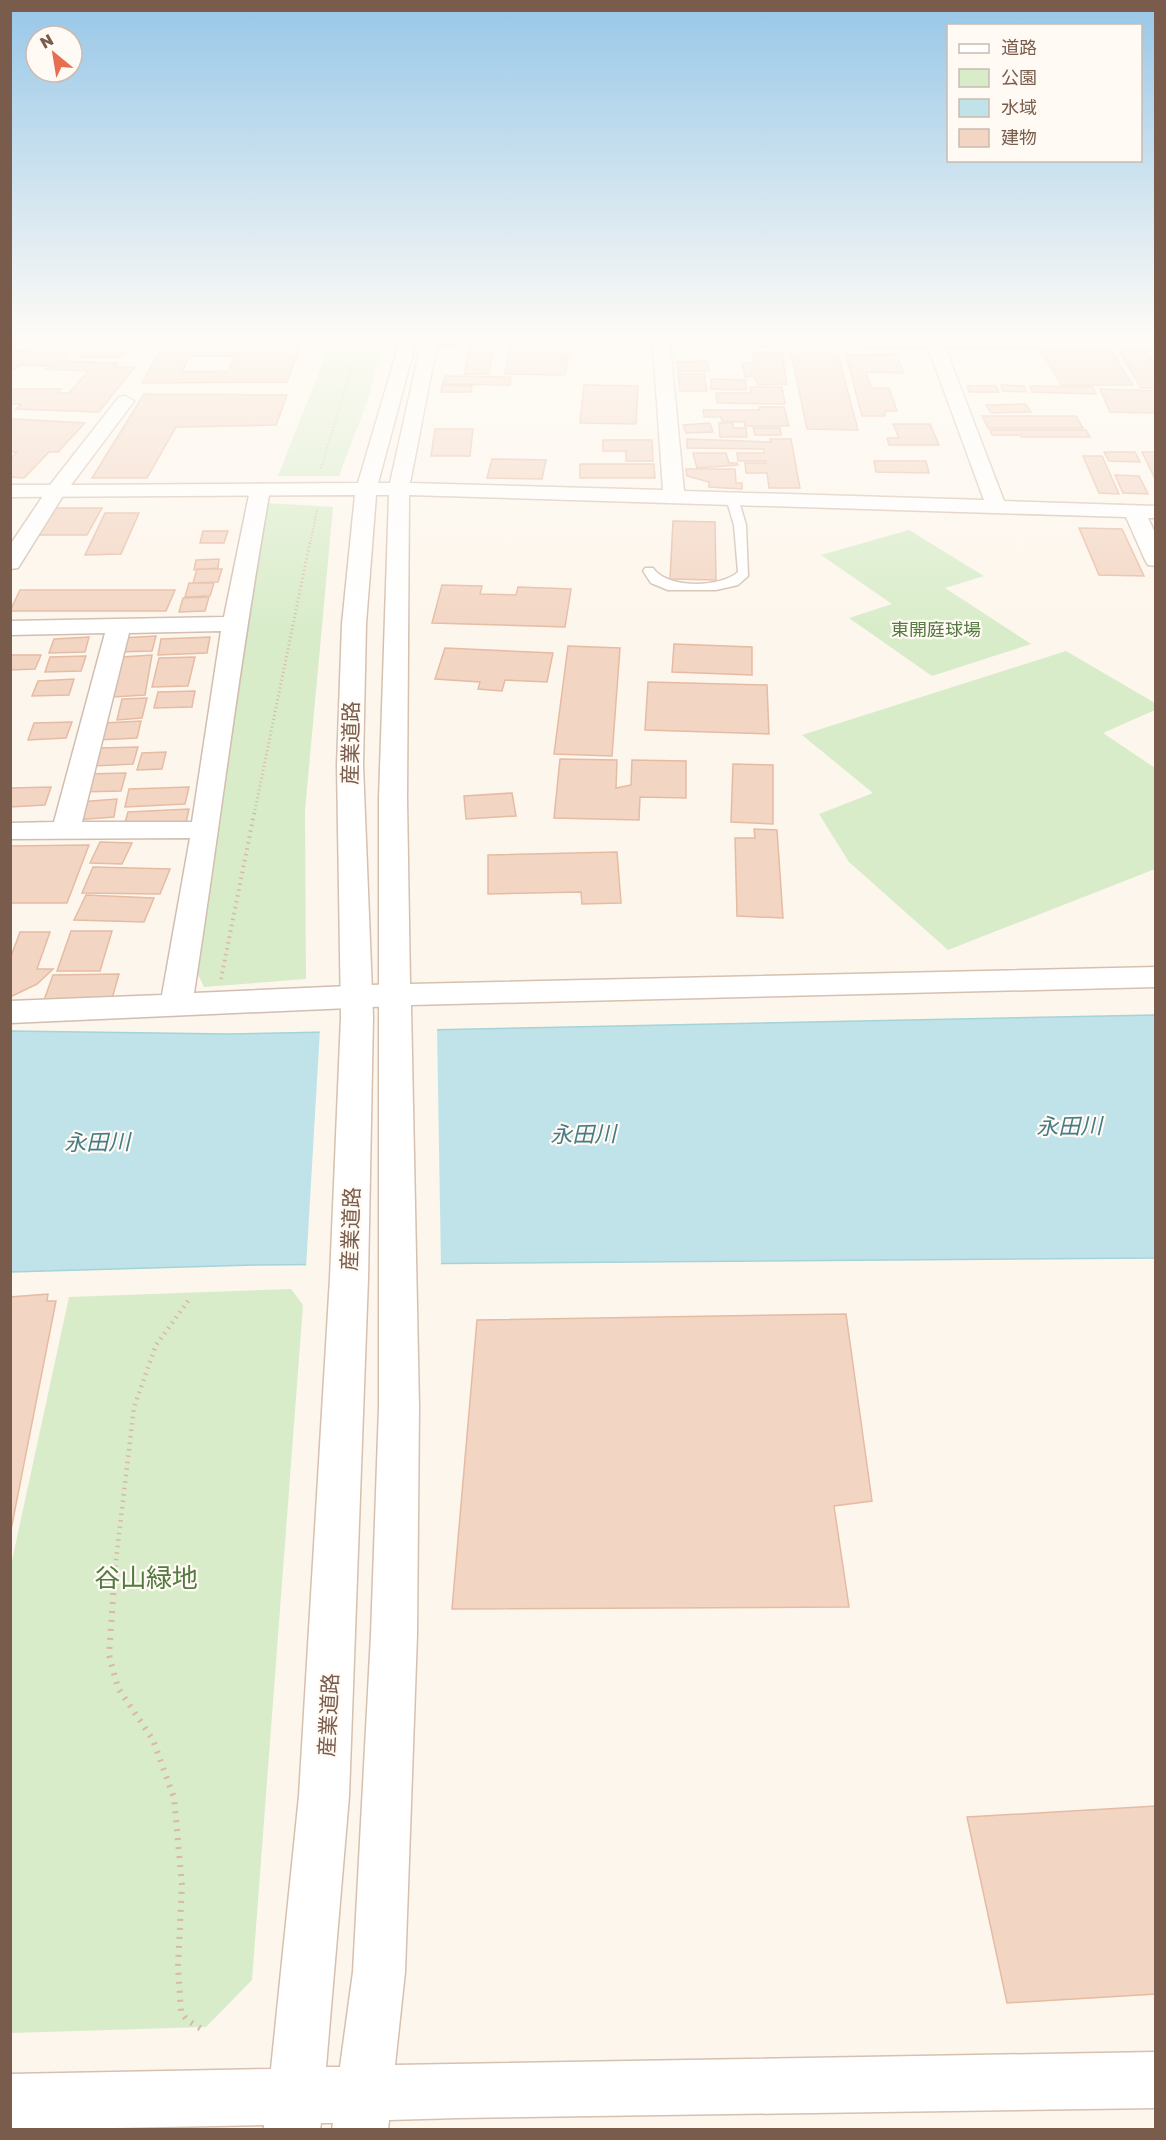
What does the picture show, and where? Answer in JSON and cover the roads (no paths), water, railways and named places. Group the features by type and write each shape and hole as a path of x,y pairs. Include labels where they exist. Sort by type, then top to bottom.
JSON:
{"street":[{"path":"10,563 56,491 100,434"},
{"name":"産業道路","path":"295,2112 324,1796 349,1278 356,1007 350,765 354,624 366,490 382,434"},
{"name":"産業道路","path":"362,2111 379,1972 394,1647 399,1278 393,799 397,521 400,489 411,434"},
{"path":"669,434 674,498"},
{"path":"969,434 996,506"},
{"path":"10,491 400,489 1145,512 1155,560"},
{"path":"176,1006 205,830 234,624 260,490"},
{"path":"10,628 234,624"},
{"path":"66,831 119,626"},
{"path":"10,831 205,830"},
{"path":"10,1012 176,1006 394,1006 1155,977"},
{"path":"10,2102 200,2100 295,2112 362,2111 1155,2080"}],"lane":[{"path":"649,572 655,580 668,586 716,586 734,582 744,573 740,525 732,498"}],"water":[{"name":"永田川","path":"1155,1015 1155,1258 254,1265 11,1272 10,1031 228,1034"}],"park label":[{"name":"東開庭球場","path":"936,630"},
{"name":"谷山緑地","path":"146,1578"}]}
